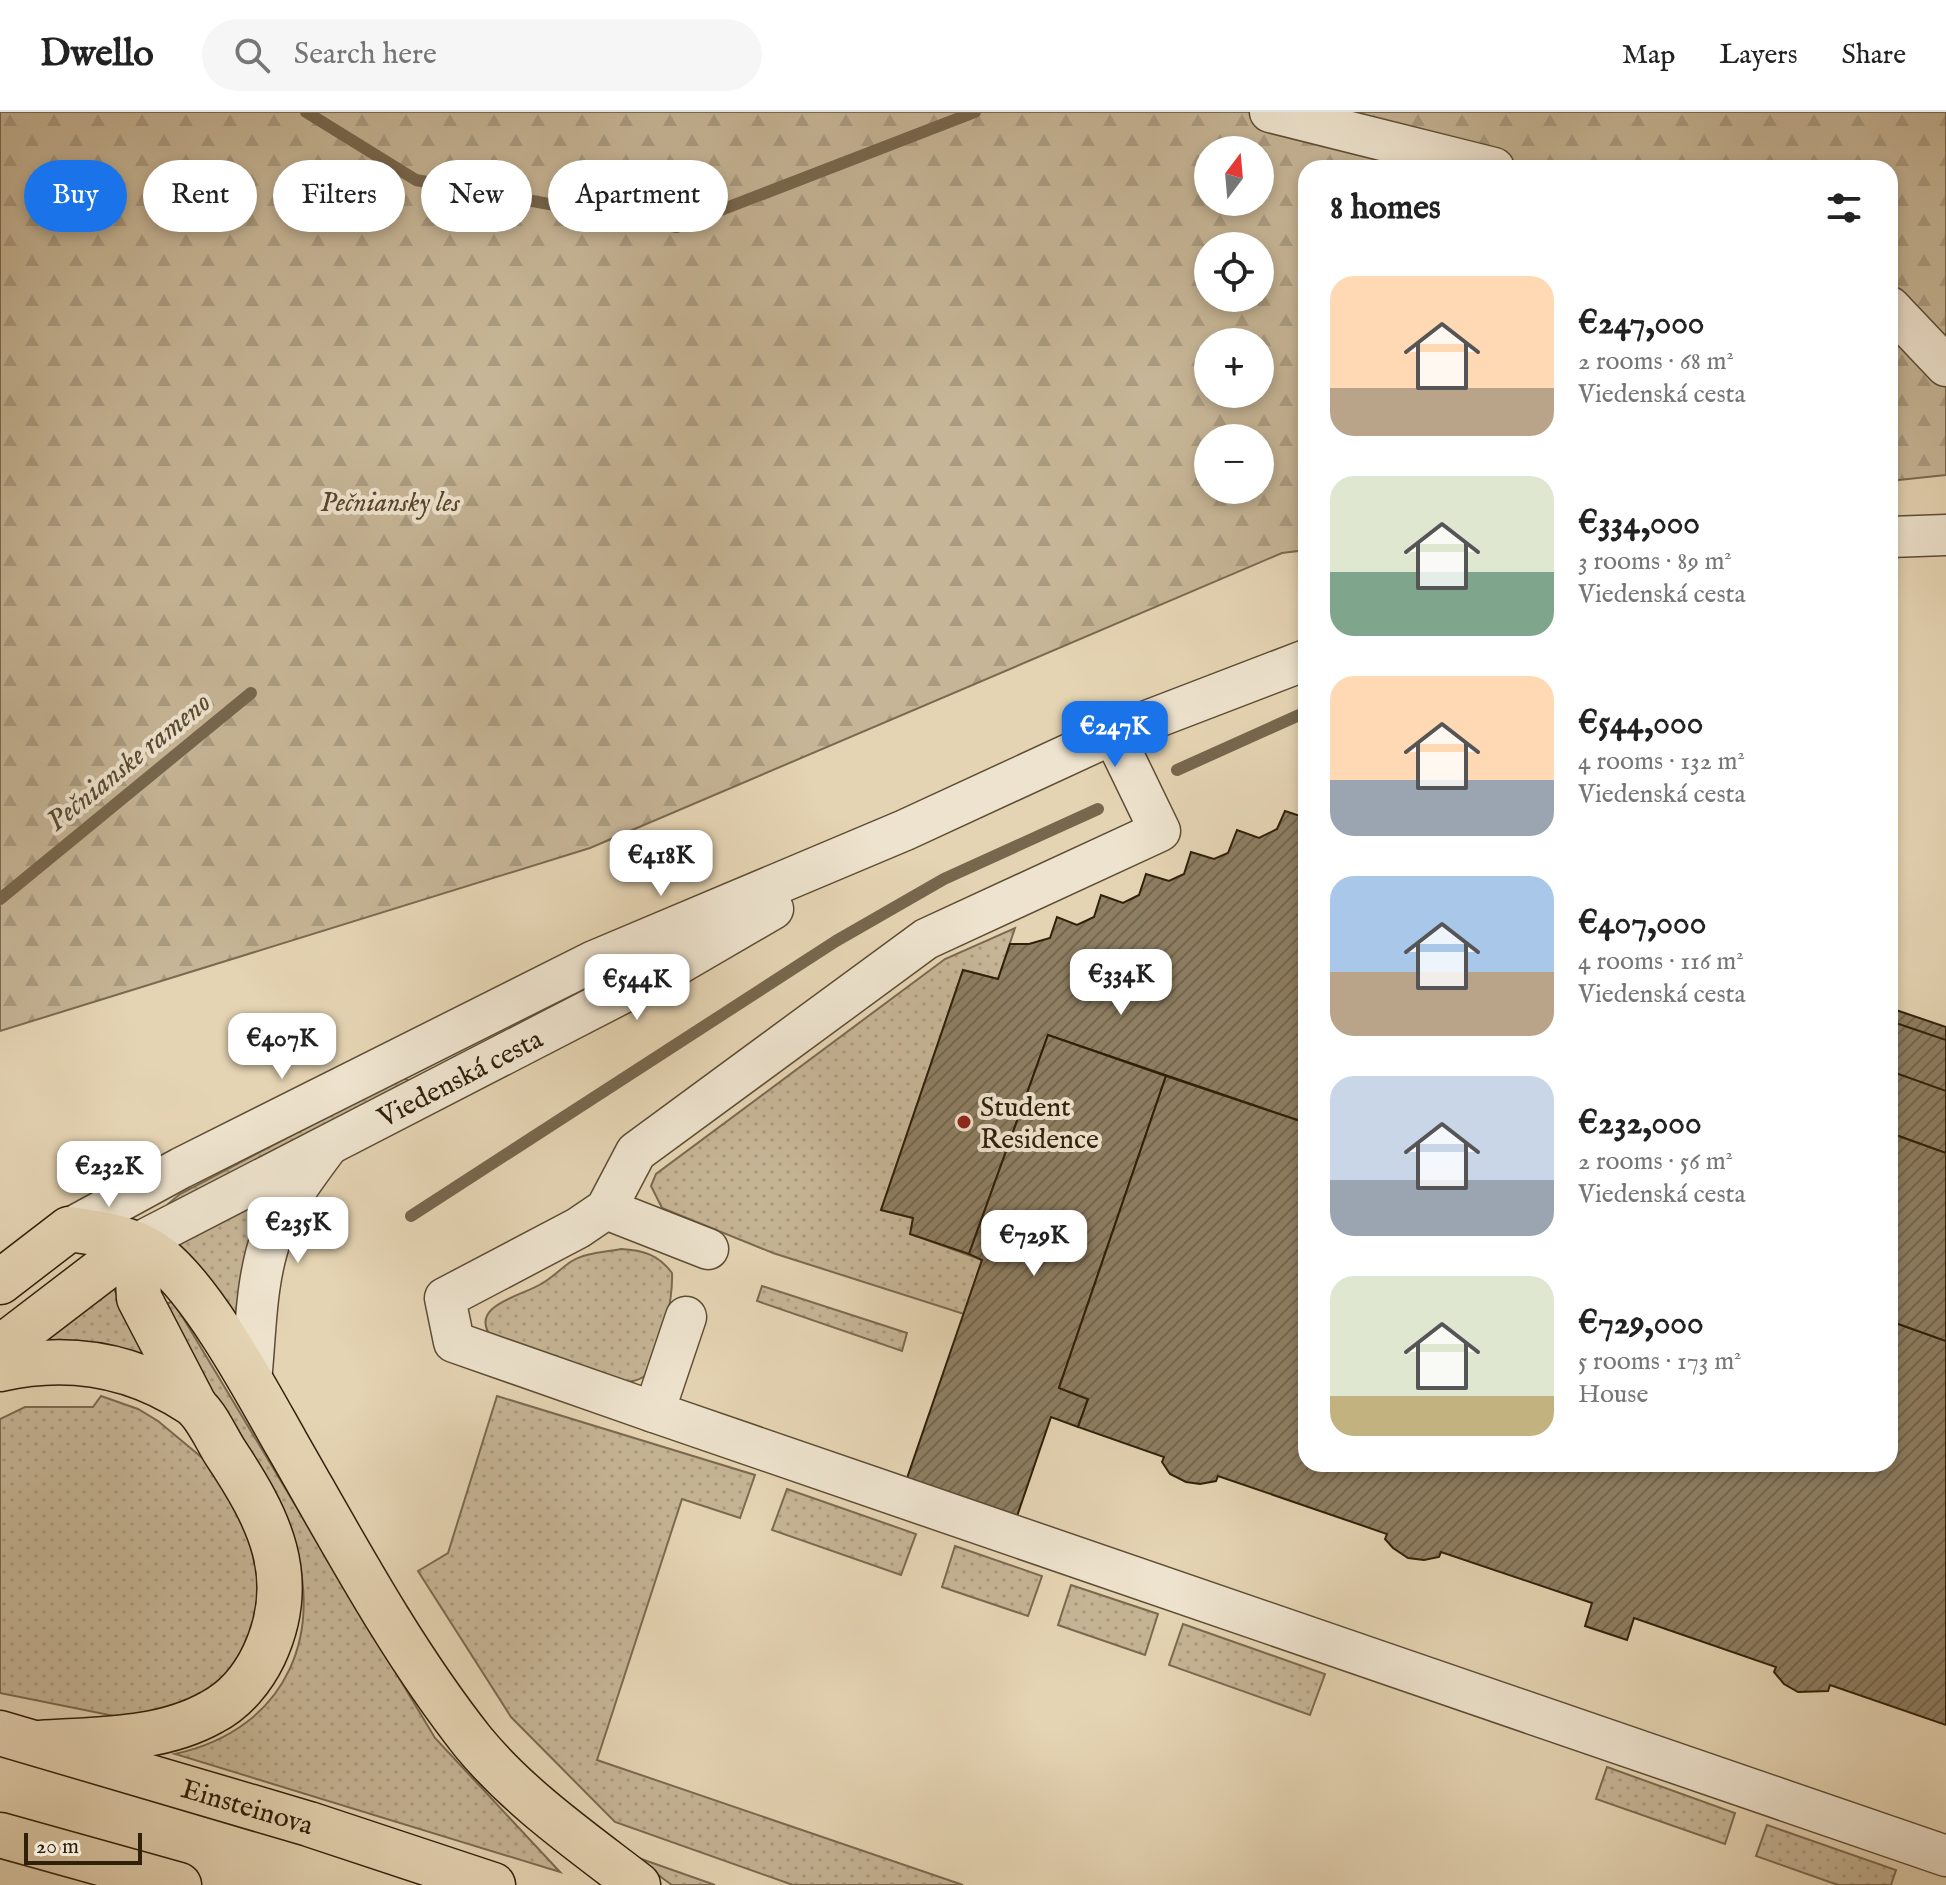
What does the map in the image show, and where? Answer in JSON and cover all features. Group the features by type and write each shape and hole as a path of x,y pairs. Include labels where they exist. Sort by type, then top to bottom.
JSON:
{"main road":[{"path":"69,1229 118,1236 136,1244 179,1275 251,1381 422,1671 473,1741 507,1781 638,1885"},
{"name":"Viedenská cesta","path":"0,1282 69,1229"},
{"path":"20,1738 139,1736 190,1722 215,1711 248,1682 275,1629 282,1578 272,1536 236,1468 194,1404 139,1298 136,1244"},
{"name":"Viedenská cesta","path":"0,1348 136,1244"},
{"path":"0,1369 56,1360 109,1366 194,1404"},
{"name":"Einsteinova","path":"20,1738 309,1824 493,1885"},
{"path":"0,1835 179,1885"}],"street":[{"path":"1270,112 1462,160"},
{"path":"1898,315 1946,366"},
{"path":"1898,537 1946,535"},
{"name":"Viedenská cesta","path":"69,1229 146,1186 594,961 905,830 1113,734 1298,663"},
{"path":"1113,734 1160,831 926,939 636,1152 606,1209 578,1228 445,1298 454,1342 1946,1856"},
{"name":"Viedenská cesta","path":"136,1244 675,966 905,830"},
{"path":"251,1381 260,1285 272,1235 304,1179 331,1143"},
{"path":"136,1244 146,1186"},
{"path":"606,1209 708,1249"},
{"path":"654,1412 686,1317"}],"green space":[{"name":"Pečniansky les","path":"0,112 1946,112 1946,475 1898,480 1898,160 1298,160 1298,551 1282,553 590,848 0,1031"},
{"path":"1015,928 998,979 963,970 881,1210 913,1218 911,1234 982,1260 964,1314 773,1253 662,1208 651,1186 656,1174 945,959"},
{"path":"403,1077 410,1082 170,1211 168,1204 180,1194"},
{"path":"274,1184 240,1334 176,1240"},
{"path":"621,1249 650,1255 672,1273 663,1337 655,1362 645,1376 622,1382 493,1339 486,1328 486,1318 499,1304 541,1284 577,1258"},
{"path":"110,1281 150,1362 82,1344 51,1342 13,1345"},
{"path":"762,1286 907,1333 902,1351 757,1301"},
{"path":"173,1301 435,1738 560,1872 175,1754 214,1741 247,1722 272,1698 290,1669 300,1637 304,1601 300,1564 288,1525 162,1306"},
{"path":"101,1396 138,1409 158,1421 206,1461 227,1489 261,1565 256,1636 216,1695 129,1719 0,1693 0,1419 25,1407 93,1407"},
{"path":"497,1396 755,1475 740,1518 682,1499 597,1760 963,1885 793,1885 615,1822 511,1717 418,1571 448,1553"},
{"path":"787,1489 916,1534 901,1575 772,1530"},
{"path":"955,1546 1042,1576 1028,1616 942,1587"},
{"path":"1071,1585 1158,1614 1145,1655 1058,1625"},
{"path":"1183,1624 1325,1674 1310,1715 1169,1665"},
{"path":"1607,1767 1735,1813 1725,1844 1596,1799"},
{"path":"1767,1825 1896,1870 1891,1885 1838,1885 1756,1856"},
{"path":"630,1855 715,1885 672,1885"}],"building":[{"path":"1285,811 1298,815 1298,1120 1048,1035 969,1254 910,1234 913,1218 881,1210 963,970 998,979 1010,944 1029,944 1050,938 1057,917 1077,925 1094,917 1101,895 1123,903 1139,895 1146,874 1169,881 1184,874 1191,852 1214,859 1228,853 1237,830 1259,838 1277,829"},
{"path":"1898,1011 1946,1027 1946,1153 1898,1136"},
{"path":"1898,1024 1946,1040 1946,1091 1898,1074"},
{"path":"1048,1035 1166,1076 1059,1388 1088,1399 1078,1427 1051,1417 1014,1525 904,1487 982,1260 969,1254"},
{"path":"1166,1076 1298,1120 1298,1472 1898,1472 1898,1324 1946,1341 1946,1725 1830,1685 1828,1691 1798,1692 1784,1684 1774,1672 1776,1667 1634,1618 1627,1640 1585,1626 1592,1603 1441,1552 1439,1557 1424,1560 1408,1558 1385,1539 1387,1534 1218,1476 1216,1481 1200,1484 1186,1482 1170,1474 1162,1462 1164,1457 1078,1427 1088,1399 1059,1388"},
{"path":"1898,1136 1946,1153 1946,1341 1898,1324"}],"waterway":[{"path":"306,112 416,180 677,227 975,112"},
{"name":"Pečnianske rameno","path":"0,899 251,693"},
{"path":"1177,770 1298,716"},
{"path":"411,1216 836,941 944,879 1098,809"}],"place":[{"name":"Student Residence","path":"964,1122"}]}
